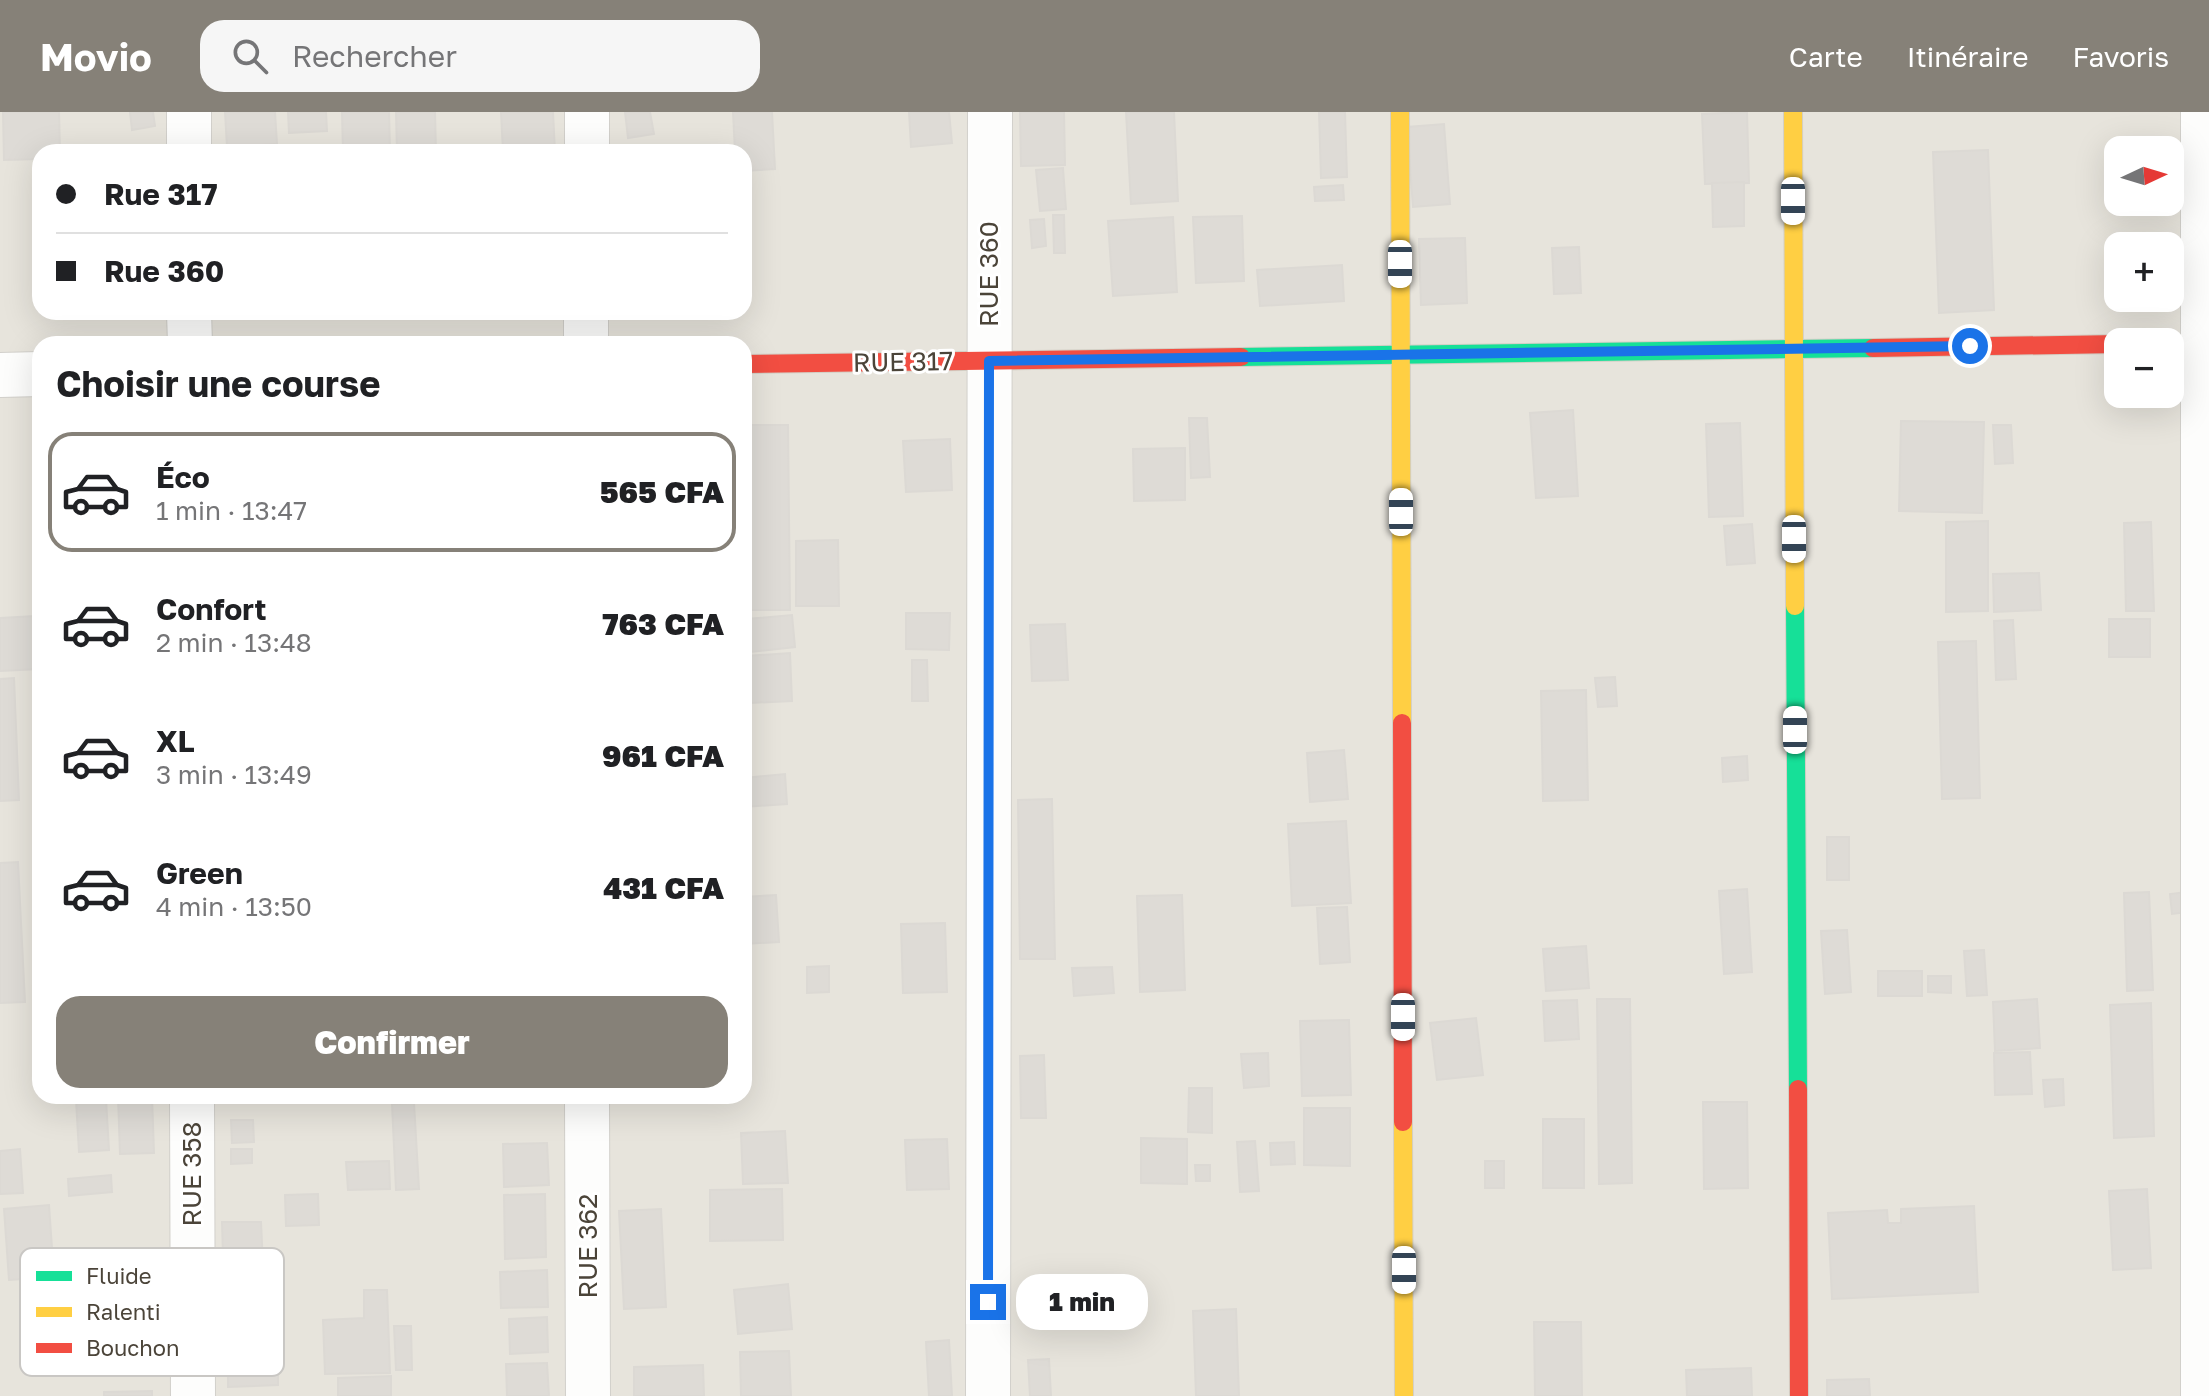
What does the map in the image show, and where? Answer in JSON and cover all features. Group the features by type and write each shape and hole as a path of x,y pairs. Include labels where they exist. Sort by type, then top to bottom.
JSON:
{"street":[{"path":"189,112 189,144"},
{"path":"587,112 587,144"},
{"name":"RUE 360","path":"988,1396 990,112"},
{"path":"1400,112 1404,1396"},
{"path":"1793,112 1799,1396"},
{"path":"2203,112 2187,343 2203,1396"},
{"name":"RUE 317","path":"752,364 2104,344"},
{"path":"0,375 32,374"},
{"name":"RUE 358","path":"192,1104 193,1248"},
{"name":"RUE 362","path":"587,1104 588,1396"},
{"name":"RUE 358","path":"193,1376 193,1396"}],"shaded area":[{"path":"0,112 2209,112 2209,1396 0,1396"}],"building":[{"path":"3,112 59,112 60,144 32,144 32,159 4,160"},
{"path":"130,112 153,112 155,126 132,130"},
{"path":"225,112 275,112 277,144 227,144"},
{"path":"288,112 326,112 327,131 289,133"},
{"path":"342,112 389,112 390,144 343,144"},
{"path":"396,112 435,112 436,144 397,144"},
{"path":"501,112 553,112 555,144 503,144"},
{"path":"625,112 650,112 654,134 628,138"},
{"path":"733,112 772,112 775,169 752,170 752,144 735,144"},
{"path":"909,112 949,112 952,143 911,147"},
{"path":"1020,112 1064,112 1065,165 1021,166"},
{"path":"1126,112 1174,112 1178,201 1131,204"},
{"path":"1319,112 1345,112 1347,177 1321,178"},
{"path":"1747,112 1749,183 1705,184 1702,114"},
{"path":"1444,124 1450,204 1413,207 1407,127"},
{"path":"1988,150 1994,310 1939,313 1933,152"},
{"path":"1063,168 1066,209 1040,211 1036,170"},
{"path":"1744,182 1744,226 1713,227 1712,183"},
{"path":"1343,185 1344,200 1315,201 1314,187"},
{"path":"1053,215 1064,215 1065,253 1054,253"},
{"path":"1242,216 1244,281 1196,283 1193,217"},
{"path":"1173,217 1177,292 1113,296 1108,221"},
{"path":"1044,219 1046,246 1032,248 1030,220"},
{"path":"1465,238 1467,303 1421,305 1419,239"},
{"path":"1579,247 1581,293 1554,294 1552,248"},
{"path":"1342,265 1344,301 1260,306 1257,270"},
{"path":"1573,410 1578,496 1536,498 1530,413"},
{"path":"1189,418 1207,418 1210,477 1191,478"},
{"path":"1901,421 1984,422 1982,513 1899,511"},
{"path":"1740,423 1743,516 1709,517 1706,424"},
{"path":"752,425 788,425 790,610 752,610"},
{"path":"1993,425 2011,425 2013,463 1995,464"},
{"path":"950,439 952,490 906,492 903,441"},
{"path":"1185,448 1185,500 1134,501 1133,449"},
{"path":"1988,521 1988,611 1946,612 1946,522"},
{"path":"2151,522 2154,611 2126,611 2124,523"},
{"path":"1752,524 1755,563 1727,565 1724,526"},
{"path":"838,540 839,606 796,606 796,541"},
{"path":"2039,573 2041,610 1994,612 1993,574"},
{"path":"906,613 950,613 949,650 906,649"},
{"path":"792,615 795,647 752,652 752,619"},
{"path":"32,616 32,669 0,671 0,618"},
{"path":"2109,619 2150,619 2150,657 2109,657"},
{"path":"2013,620 2016,679 1996,680 1994,621"},
{"path":"1065,624 1068,680 1032,681 1030,625"},
{"path":"1976,641 1980,798 1942,799 1938,642"},
{"path":"790,653 792,701 752,703 752,656"},
{"path":"912,660 927,660 928,701 912,701"},
{"path":"1615,677 1617,706 1598,707 1595,678"},
{"path":"14,678 19,800 0,801 0,679"},
{"path":"1586,690 1588,800 1543,801 1541,691"},
{"path":"1344,750 1348,799 1310,802 1307,753"},
{"path":"1747,756 1748,780 1723,782 1722,758"},
{"path":"785,774 787,804 752,806 752,777"},
{"path":"1052,799 1055,959 1020,959 1018,800"},
{"path":"1346,821 1351,903 1292,906 1288,824"},
{"path":"1827,837 1849,837 1849,880 1827,880"},
{"path":"18,862 25,1002 0,1003 0,863"},
{"path":"1747,889 1752,972 1724,974 1719,891"},
{"path":"2194,891 2197,911 2172,914 2170,894"},
{"path":"2149,892 2153,990 2127,991 2124,893"},
{"path":"776,895 779,942 752,944 752,896"},
{"path":"1182,895 1185,990 1140,992 1137,896"},
{"path":"1347,907 1350,962 1320,964 1317,908"},
{"path":"945,923 947,992 903,993 901,924"},
{"path":"1847,930 1851,992 1825,994 1821,931"},
{"path":"1586,946 1589,988 1546,991 1543,949"},
{"path":"1984,950 1987,995 1967,996 1964,951"},
{"path":"829,966 829,992 807,993 807,967"},
{"path":"1112,967 1114,993 1074,996 1072,968"},
{"path":"1878,971 1922,971 1922,996 1878,996"},
{"path":"1928,976 1951,976 1951,993 1928,992"},
{"path":"1597,999 1630,999 1632,1183 1599,1184"},
{"path":"2037,999 2040,1048 1995,1051 1993,1002"},
{"path":"1577,1000 1579,1039 1545,1041 1543,1001"},
{"path":"2151,1003 2154,1136 2114,1138 2110,1005"},
{"path":"1476,1018 1483,1075 1437,1080 1430,1023"},
{"path":"1349,1020 1351,1095 1302,1096 1300,1021"},
{"path":"2030,1052 2032,1094 1995,1095 1994,1053"},
{"path":"1268,1053 1269,1086 1244,1088 1241,1054"},
{"path":"1044,1055 1046,1118 1021,1118 1020,1056"},
{"path":"2063,1079 2064,1105 2045,1107 2043,1080"},
{"path":"1189,1088 1212,1088 1212,1133 1188,1132"},
{"path":"1703,1102 1747,1102 1748,1188 1704,1189"},
{"path":"76,1104 106,1104 109,1150 79,1152"},
{"path":"118,1104 152,1104 154,1153 120,1154"},
{"path":"392,1104 414,1104 419,1189 396,1190"},
{"path":"1304,1108 1350,1108 1350,1166 1304,1165"},
{"path":"1543,1119 1584,1119 1584,1188 1543,1188"},
{"path":"231,1120 253,1120 254,1142 232,1143"},
{"path":"785,1131 788,1183 743,1184 741,1133"},
{"path":"1141,1138 1187,1139 1187,1184 1141,1183"},
{"path":"947,1139 949,1189 907,1190 905,1140"},
{"path":"1255,1141 1259,1191 1240,1192 1237,1142"},
{"path":"1294,1142 1295,1164 1271,1165 1270,1143"},
{"path":"547,1143 549,1185 504,1187 503,1144"},
{"path":"20,1149 23,1193 0,1194 0,1151"},
{"path":"231,1149 252,1149 252,1163 231,1164"},
{"path":"389,1161 390,1189 348,1190 346,1162"},
{"path":"1485,1161 1504,1161 1504,1188 1485,1188"},
{"path":"1195,1165 1210,1165 1210,1181 1196,1181"},
{"path":"111,1175 112,1192 69,1196 68,1179"},
{"path":"782,1189 783,1240 710,1241 710,1190"},
{"path":"2147,1189 2151,1268 2113,1270 2109,1191"},
{"path":"318,1194 319,1225 286,1226 285,1195"},
{"path":"545,1194 546,1257 505,1259 504,1195"},
{"path":"49,1205 52,1248 20,1248 20,1279 9,1280 4,1209"},
{"path":"1974,1206 1978,1292 1832,1299 1828,1213 1887,1210 1888,1223 1901,1223 1901,1209"},
{"path":"661,1209 666,1307 624,1309 619,1211"},
{"path":"222,1222 261,1222 262,1248 223,1248"},
{"path":"547,1270 548,1307 501,1308 500,1272"},
{"path":"788,1284 792,1329 738,1334 734,1290"},
{"path":"364,1290 387,1290 390,1373 325,1374 323,1320 364,1318"},
{"path":"1236,1309 1239,1396 1196,1396 1193,1311"},
{"path":"547,1317 548,1352 510,1354 509,1319"},
{"path":"1534,1322 1581,1322 1582,1396 1535,1396"},
{"path":"394,1326 411,1326 412,1370 396,1370"},
{"path":"949,1340 952,1396 929,1396 926,1342"},
{"path":"789,1351 791,1396 741,1396 740,1352"},
{"path":"1049,1359 1051,1396 1030,1396 1028,1360"},
{"path":"547,1363 549,1396 507,1396 506,1364"},
{"path":"703,1365 704,1396 634,1396 634,1367"},
{"path":"1751,1368 1752,1396 1687,1396 1686,1370"},
{"path":"228,1376 278,1376 278,1385 228,1387"},
{"path":"391,1376 391,1396 338,1396 338,1378"},
{"path":"1869,1379 1870,1396 1827,1396 1827,1380"},
{"path":"152,1391 152,1396 104,1396 104,1392"}],"traffic: fast":[{"path":"1241,357 1873,348"},
{"path":"1795,606 1798,1089"}],"traffic: slow":[{"path":"1400,112 1402,723"},
{"path":"1793,112 1795,606"},
{"path":"1403,1122 1404,1396"}],"traffic: jam":[{"path":"1873,348 2104,344"},
{"path":"752,364 1241,357"},
{"path":"1402,723 1403,1122"},
{"path":"1798,1089 1799,1396"}],"route":[{"path":"988,1302 989,361 1970,346"}]}
